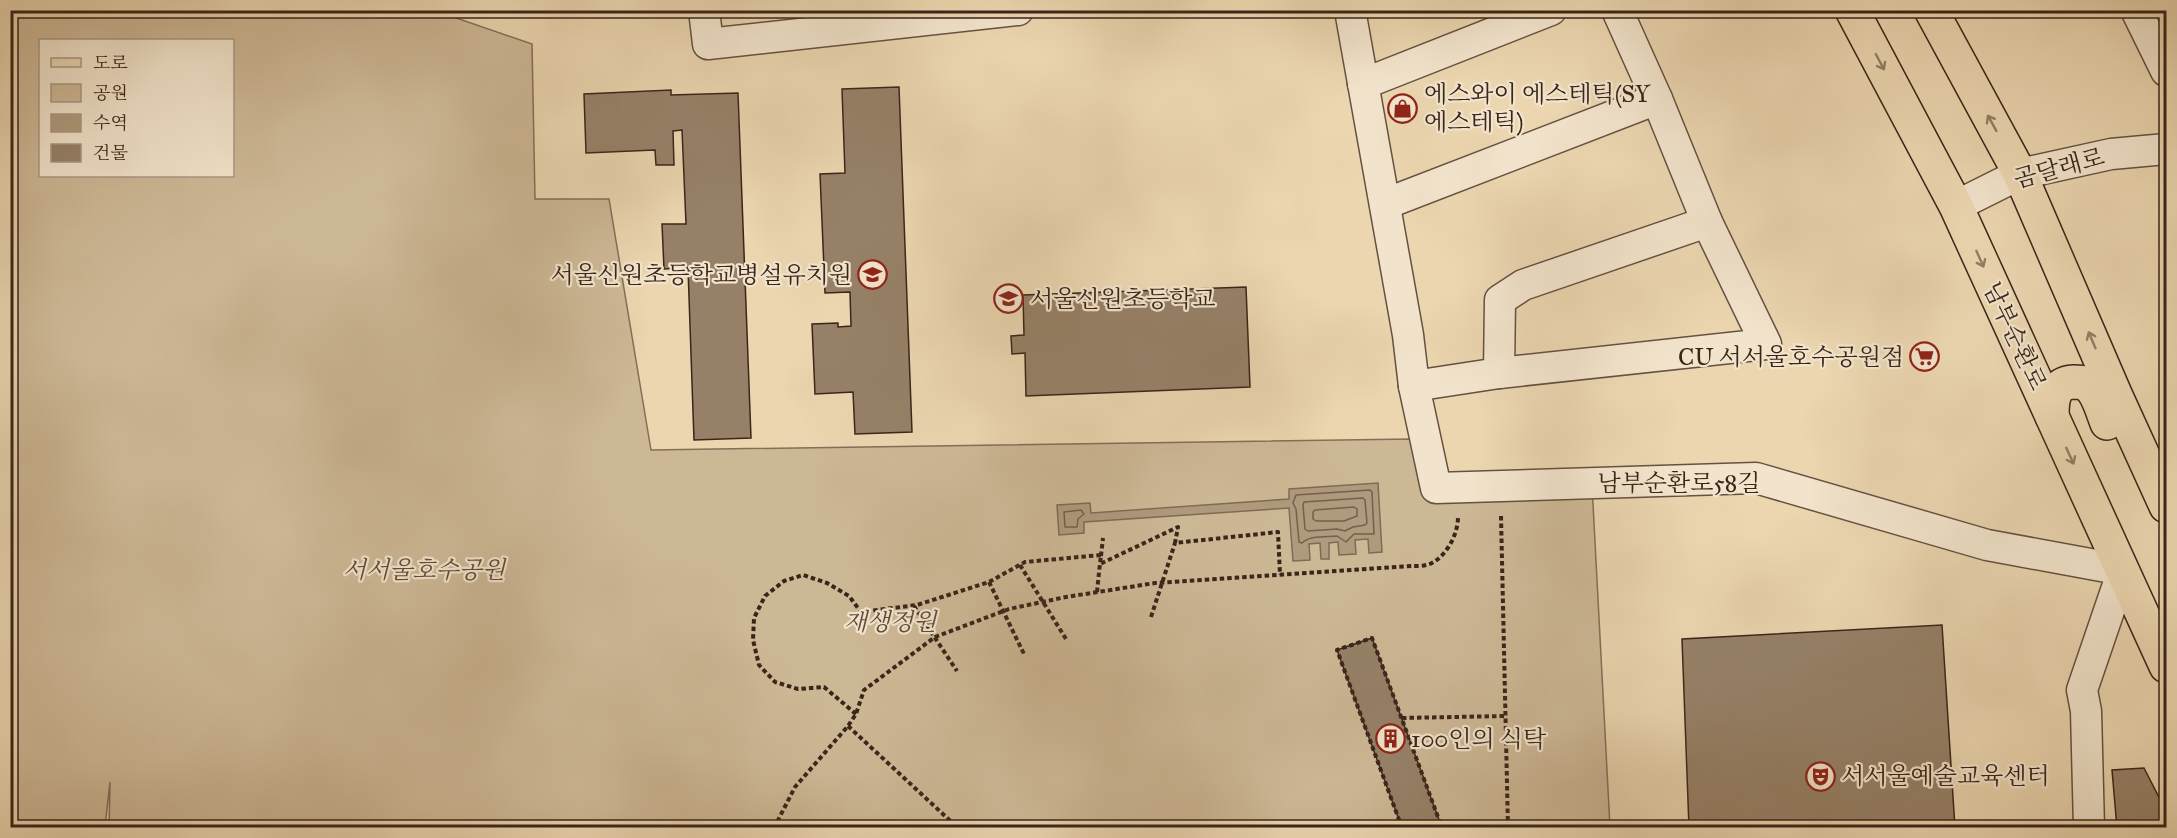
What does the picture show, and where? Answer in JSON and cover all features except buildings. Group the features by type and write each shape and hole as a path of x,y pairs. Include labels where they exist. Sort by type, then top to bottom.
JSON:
{"main road":[{"name":"남부순환로","path":"1852,10 1956,206 2166,666"},
{"path":"1931,10 2020,174 2166,506"},
{"path":"2052,416 2052,399 2057,388 2067,383 2078,382 2087,385 2094,393 2139,500 2154,515 2166,521"}],"street":[{"path":"704,10 708,44 1018,10"},
{"name":"남부순환로58길","path":"1350,10 1408,334 1414,386 1436,488 1756,478 1987,545 2122,570"},
{"path":"1364,84 1551,10"},
{"path":"1414,386 1498,373 1766,344 1707,222 1657,99 1617,10"},
{"path":"2136,10 2166,71"},
{"path":"1385,204 1657,99"},
{"name":"곰달래로","path":"1956,206 2020,174 2111,154 2166,149"},
{"path":"1498,373 1500,300 1523,285 1707,222"},
{"path":"2089,828 2086,711 2082,690 2122,570"}],"path":[{"path":"774,828 795,787 856,714 864,690 935,637 1003,611 1097,592 1162,582 1412,567 1431,563 1453,540 1458,525 1458,514"},
{"path":"1501,514 1508,828"},
{"path":"1101,555 1100,564 1178,527 1151,617"},
{"path":"1174,543 1278,532 1280,575"},
{"path":"1097,592 1102,538"},
{"path":"856,714 824,687 798,689 775,682 759,665 753,640 754,618 765,596 784,581 803,575 827,583 849,596 861,612 914,606 989,582 1025,562 1101,555"},
{"path":"1020,565 1066,639"},
{"path":"989,582 1024,654"},
{"path":"914,606 957,671"},
{"path":"1402,828 1337,651 1372,638 1442,828"},
{"path":"1402,718 1505,716"},
{"path":"848,726 958,828"}],"green space":[{"name":"서서울호수공원","path":"10,11 436,11 532,44 535,199 609,199 651,450 1412,439 1419,482 1592,485 1610,827 109,828 110,782 105,827 11,827"}],"water":[{"path":"1378,483 1382,552 1369,553 1368,539 1355,540 1356,554 1339,555 1338,542 1329,543 1329,559 1321,559 1320,543 1309,544 1310,560 1293,561 1289,508 1084,522 1084,533 1059,535 1057,505 1090,503 1091,513 1289,499 1289,489"}],"place":[{"name":"에스와이 에스테틱(SY 에스테틱)","path":"1403,108"},
{"name":"서울신원초등학교병설유치원","path":"873,275"},
{"name":"서울신원초등학교","path":"1009,299"},
{"name":"CU 서서울호수공원점","path":"1925,357"},
{"name":"100인의 식탁","path":"1390,739"},
{"name":"서서울예술교육센터","path":"1820,776"}],"park label":[{"name":"재생정원","path":"890,622"}]}
